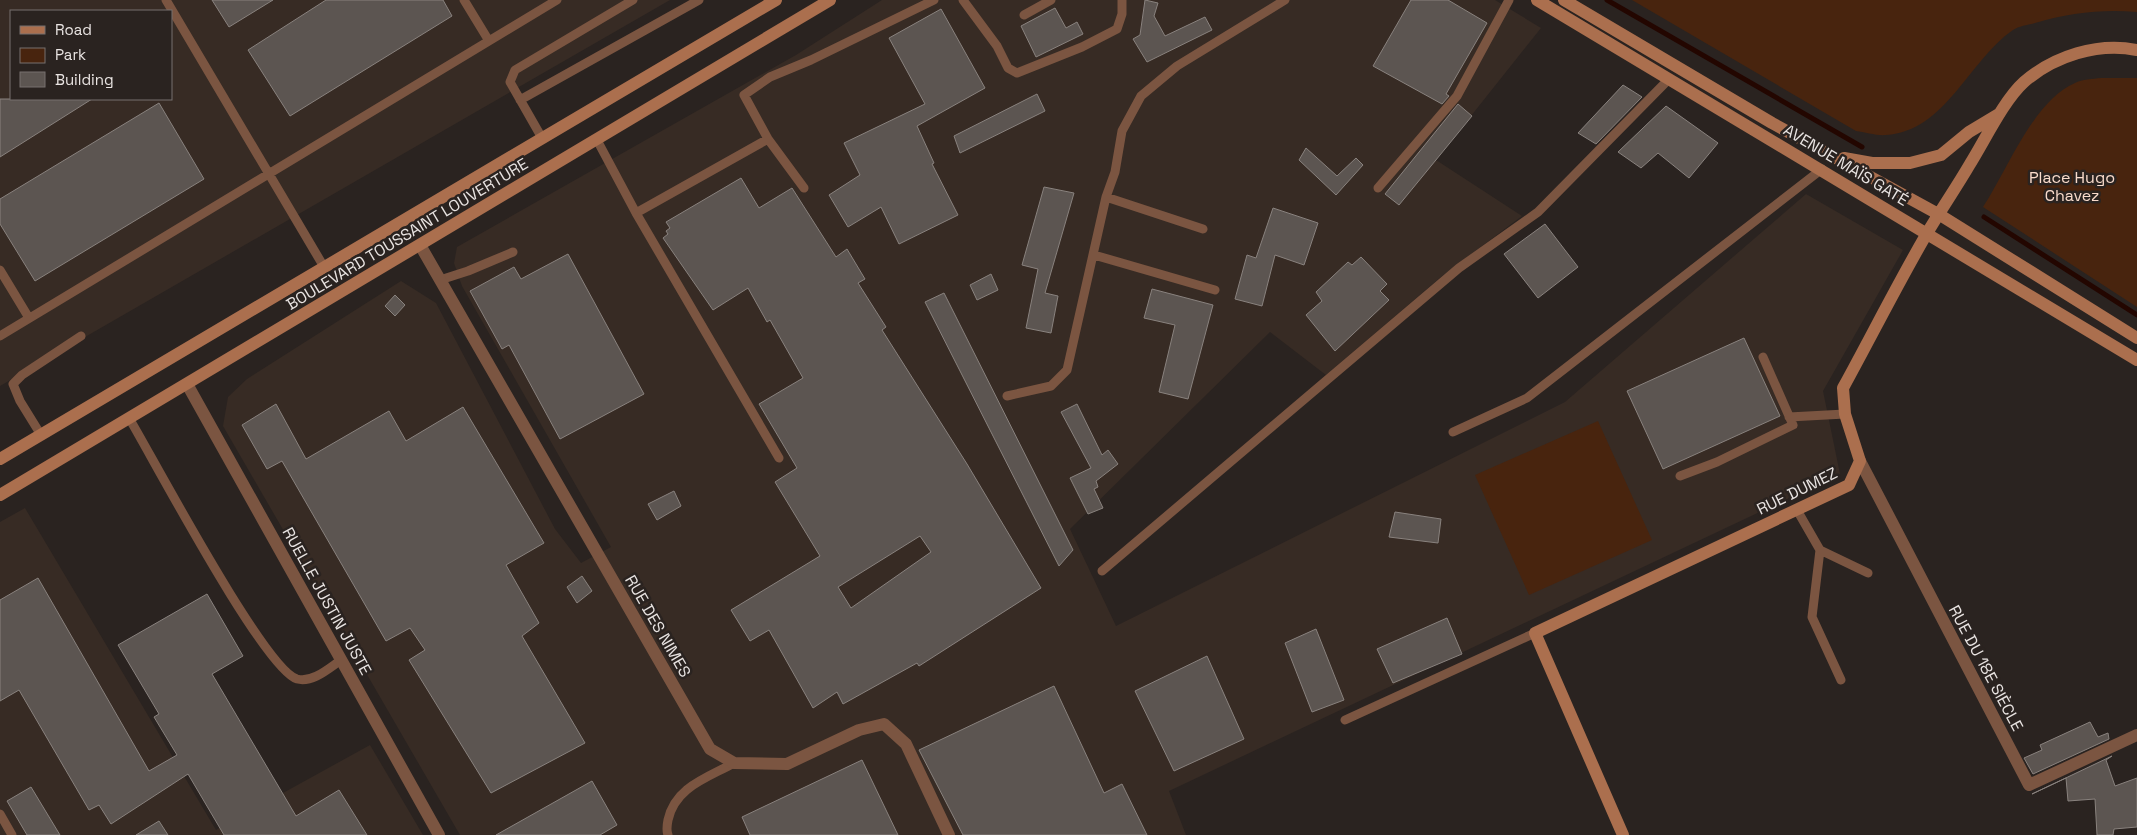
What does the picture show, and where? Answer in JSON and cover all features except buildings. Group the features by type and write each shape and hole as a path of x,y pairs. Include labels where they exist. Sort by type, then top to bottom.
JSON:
{"main road":[{"name":"BOULEVARD TOUSSAINT LOUVERTURE","path":"0,460 776,0"},
{"name":"BOULEVARD TOUSSAINT LOUVERTURE","path":"0,495 830,0"},
{"name":"AVENUE MAÏS GATÉ","path":"1537,0 1822,169 2137,360"},
{"name":"AVENUE MAÏS GATÉ","path":"1564,0 1772,123 1940,214 2137,338"},
{"path":"1860,461 1845,414 1843,388 1927,232 1940,214 2001,113 2023,83 2046,64 2079,53 2099,49 2125,48 2137,50"},
{"path":"1832,155 1872,163 1910,163 1941,155 1970,132 2001,113"},
{"name":"RUE DUMEZ","path":"1535,633 1849,485 1860,461"},
{"path":"1535,633 1623,835"}],"street":[{"name":"RUE DES NIMES","path":"420,245 710,749 734,763 787,764 858,730 884,724 906,744 950,835"},
{"name":"RUELLE JUSTIN JUSTE","path":"187,384 439,835"},
{"name":"RUE DU 18E SIÈCLE","path":"1860,461 2029,785 2136,741"}],"lane":[{"path":"464,0 489,41"},
{"path":"0,336 557,0"},
{"path":"542,138 510,82 515,70 633,0"},
{"path":"520,100 699,0"},
{"path":"804,188 768,138 744,95 770,77 811,60 934,0"},
{"path":"963,0 997,46 1008,68 1017,73 1082,47 1117,30 1122,14 1122,0"},
{"path":"1024,15 1051,0"},
{"path":"1007,396 1051,386 1067,370 1106,197 1115,172 1122,130 1141,96 1177,66 1285,0"},
{"path":"1378,188 1457,96 1509,0"},
{"path":"172,10 324,267"},
{"path":"1102,571 1459,268 1538,212 1669,78"},
{"path":"636,213 768,138"},
{"path":"597,140 636,213 779,458"},
{"path":"1453,432 1527,398 1822,169"},
{"path":"1106,197 1203,229"},
{"path":"440,280 468,271 513,252"},
{"path":"1094,255 1215,290"},
{"path":"0,270 29,318"},
{"path":"41,435 20,401 13,384 22,375 81,336"},
{"path":"1680,476 1717,462 1793,425 1763,357"},
{"path":"1790,417 1845,414"},
{"path":"129,418 247,622 279,665 296,679 310,679 341,660"},
{"path":"1797,510 1820,550 1868,573"},
{"path":"1820,550 1812,617 1841,680"},
{"path":"1345,720 1535,633"},
{"path":"668,835 666,831 671,807 680,793 734,763"},
{"path":"0,814 12,835"}],"shaded area":[{"path":"0,0 670,0 0,386"},
{"path":"882,0 1495,0 1541,28 1436,160 1522,216 1441,277 1326,375 1270,332 1070,529 1116,626 1565,402 1806,194 1903,250 1823,391 1840,474 1169,791 1186,835 460,835 223,426 228,397 247,379 401,281 436,303 555,529 581,563 611,547 462,286 454,263 457,247 796,55"},
{"path":"25,508 216,830 370,745 423,835 0,835 0,522"}],"green space":[{"path":"1632,0 2137,0 2137,12 2111,11 2073,14 2015,29 1997,43 1941,108 1925,121 1907,131 1882,135 1856,131"},
{"name":"Place Hugo Chavez","path":"2101,78 2137,78 2137,307 1983,207 2022,138 2046,105 2060,92 2075,83"},
{"path":"1598,421 1652,540 1529,595 1475,475"}],"waterway":[{"path":"1607,0 1862,147"},
{"path":"1984,217 2137,315"}]}
